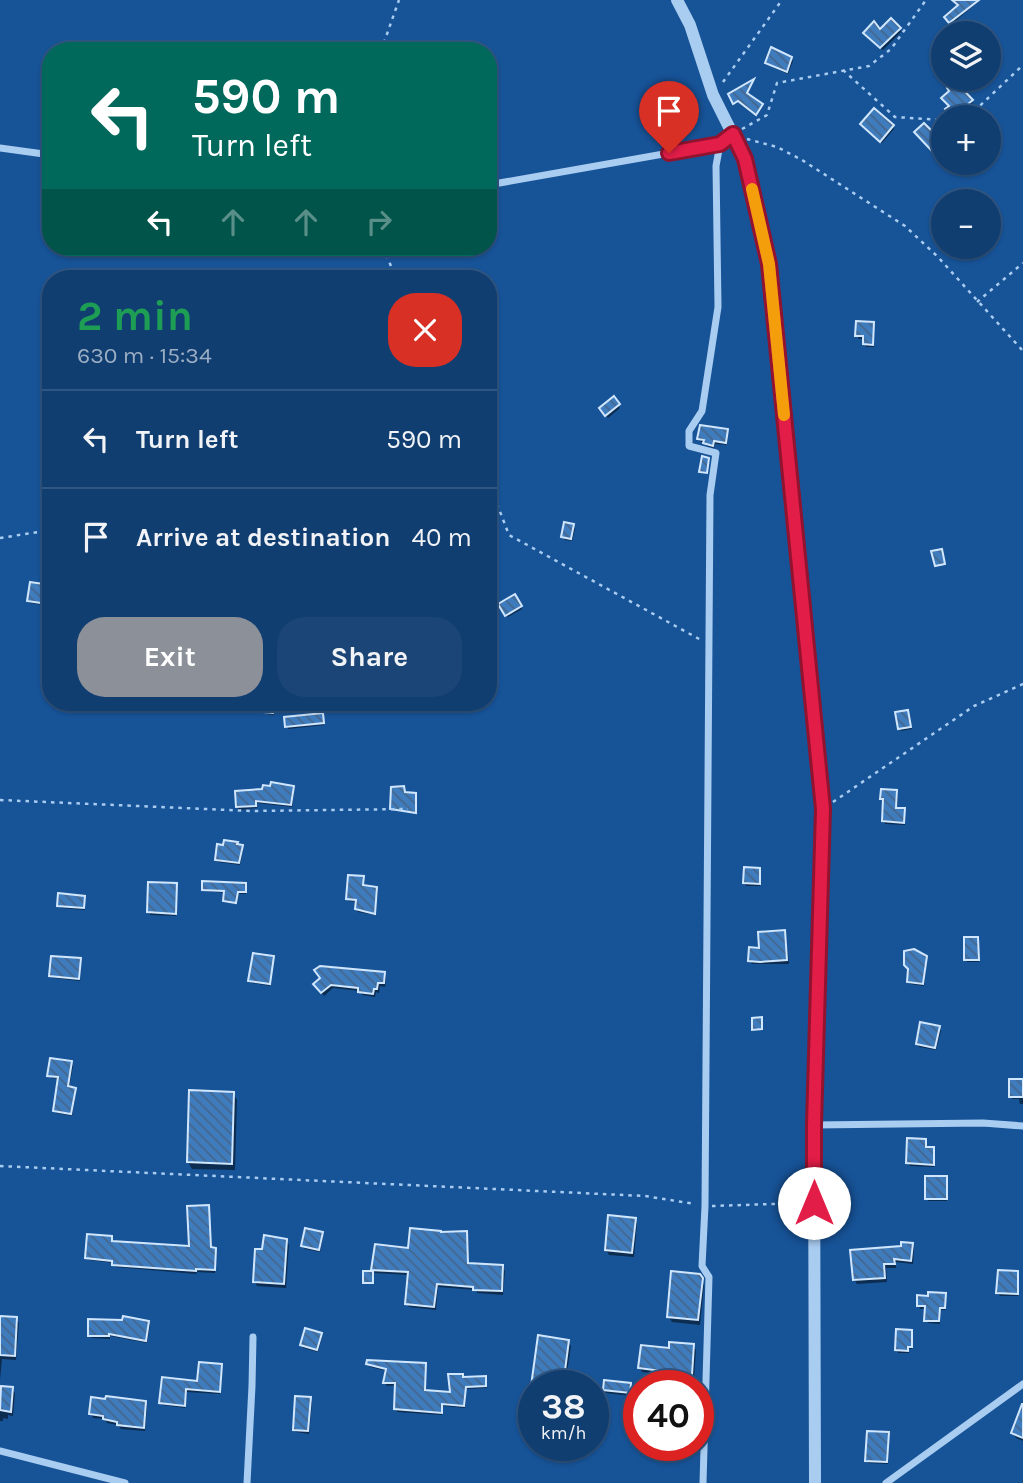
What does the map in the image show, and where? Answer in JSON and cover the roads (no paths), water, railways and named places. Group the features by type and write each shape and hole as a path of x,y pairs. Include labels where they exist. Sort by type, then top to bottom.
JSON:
{"street":[{"path":"677,0 690,25 713,95 745,159 769,264 823,809 814,1125 815,1483"},
{"path":"497,183 720,144 733,134"},
{"path":"704,1483 709,1277 702,1266 705,1206 710,495 716,453 690,446 689,430 702,411 718,307 716,166 720,144"},
{"path":"0,148 42,154"},
{"path":"814,1125 984,1123 1023,1126"},
{"path":"247,1483 253,1337"},
{"path":"886,1483 1023,1384"},
{"path":"0,1451 125,1483"}]}
